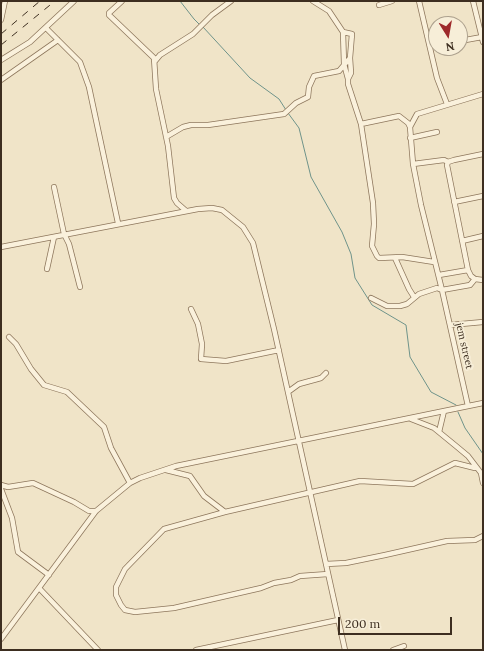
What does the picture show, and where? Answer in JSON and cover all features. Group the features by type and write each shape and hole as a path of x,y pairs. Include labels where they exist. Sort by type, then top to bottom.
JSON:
{"street":[{"path":"1,20 5,1"},
{"path":"1,60 30,42 74,1"},
{"path":"122,1 109,13 110,17 150,52 155,62 156,89 166,138 174,198 177,203 186,210"},
{"path":"155,62 160,55 193,34 212,15 231,1"},
{"path":"313,1 329,12 343,32 344,64 361,124 373,203 374,224 372,246 376,256 380,258 402,257 434,262"},
{"path":"379,5 392,1"},
{"path":"419,1 428,31"},
{"path":"473,1 483,42"},
{"path":"46,28 80,62 89,87 118,224"},
{"path":"343,32 352,34 353,36 350,58 351,73 348,79"},
{"path":"468,40 482,37"},
{"path":"1,80 58,40"},
{"path":"434,56 437,78 447,104"},
{"path":"166,138 183,127 191,124 208,125 284,114 296,103 308,97 309,87 314,76 339,71 350,58"},
{"path":"410,127 416,114 483,94"},
{"path":"361,124 399,116 408,123 410,127"},
{"name":"jem street","path":"410,127 413,164 434,262 439,275 468,406"},
{"path":"410,138 437,132"},
{"path":"413,164 444,160 448,162 483,154"},
{"path":"448,162 446,165 468,270 470,276 475,279 483,280"},
{"path":"54,187 64,234 69,244 80,287"},
{"path":"454,202 483,196"},
{"path":"1,247 186,210 212,208 222,210 243,227 253,243 279,350 307,483 311,492 345,650"},
{"path":"462,241 483,236"},
{"path":"47,269 54,237"},
{"path":"395,258 414,297"},
{"path":"439,275 468,270"},
{"path":"371,298 382,305 405,305 414,297 434,289 442,290 470,285 475,279"},
{"path":"191,309 198,324 202,344 201,359 226,361 279,350"},
{"path":"450,325 483,322"},
{"path":"9,337 16,344 31,369 44,385 67,392 104,427 110,445 130,484"},
{"path":"288,392 299,384 321,378 326,374"},
{"path":"1,639 96,511 130,484 140,478 164,469 483,403"},
{"path":"439,432 444,411"},
{"path":"409,418 439,432 468,456 475,468 480,473 483,483"},
{"path":"328,574 304,575 291,580 274,582 261,588 170,609 135,612 125,610 116,595 116,587 120,576 157,534 164,529 225,512 365,481 413,484 455,463 475,468"},
{"path":"164,469 190,476 204,496 225,512"},
{"path":"1,485 8,487 33,483 74,502 89,511 96,511"},
{"path":"1,489 12,518 18,552 49,574"},
{"path":"326,564 346,563 442,542 475,540 483,536"},
{"path":"39,588 98,650"},
{"path":"196,650 338,620"},
{"path":"393,650 404,646"}],"waterway":[{"path":"180,1 200,25"},
{"path":"203,27 250,78 279,99 286,110"},
{"path":"288,113 299,128 311,177 342,232 351,254 355,278 372,305 406,325 410,357 431,392 456,405"},
{"path":"458,412 465,428 483,454"}],"railway":[{"path":"1,34 40,1"},
{"path":"1,45 55,1"}]}
